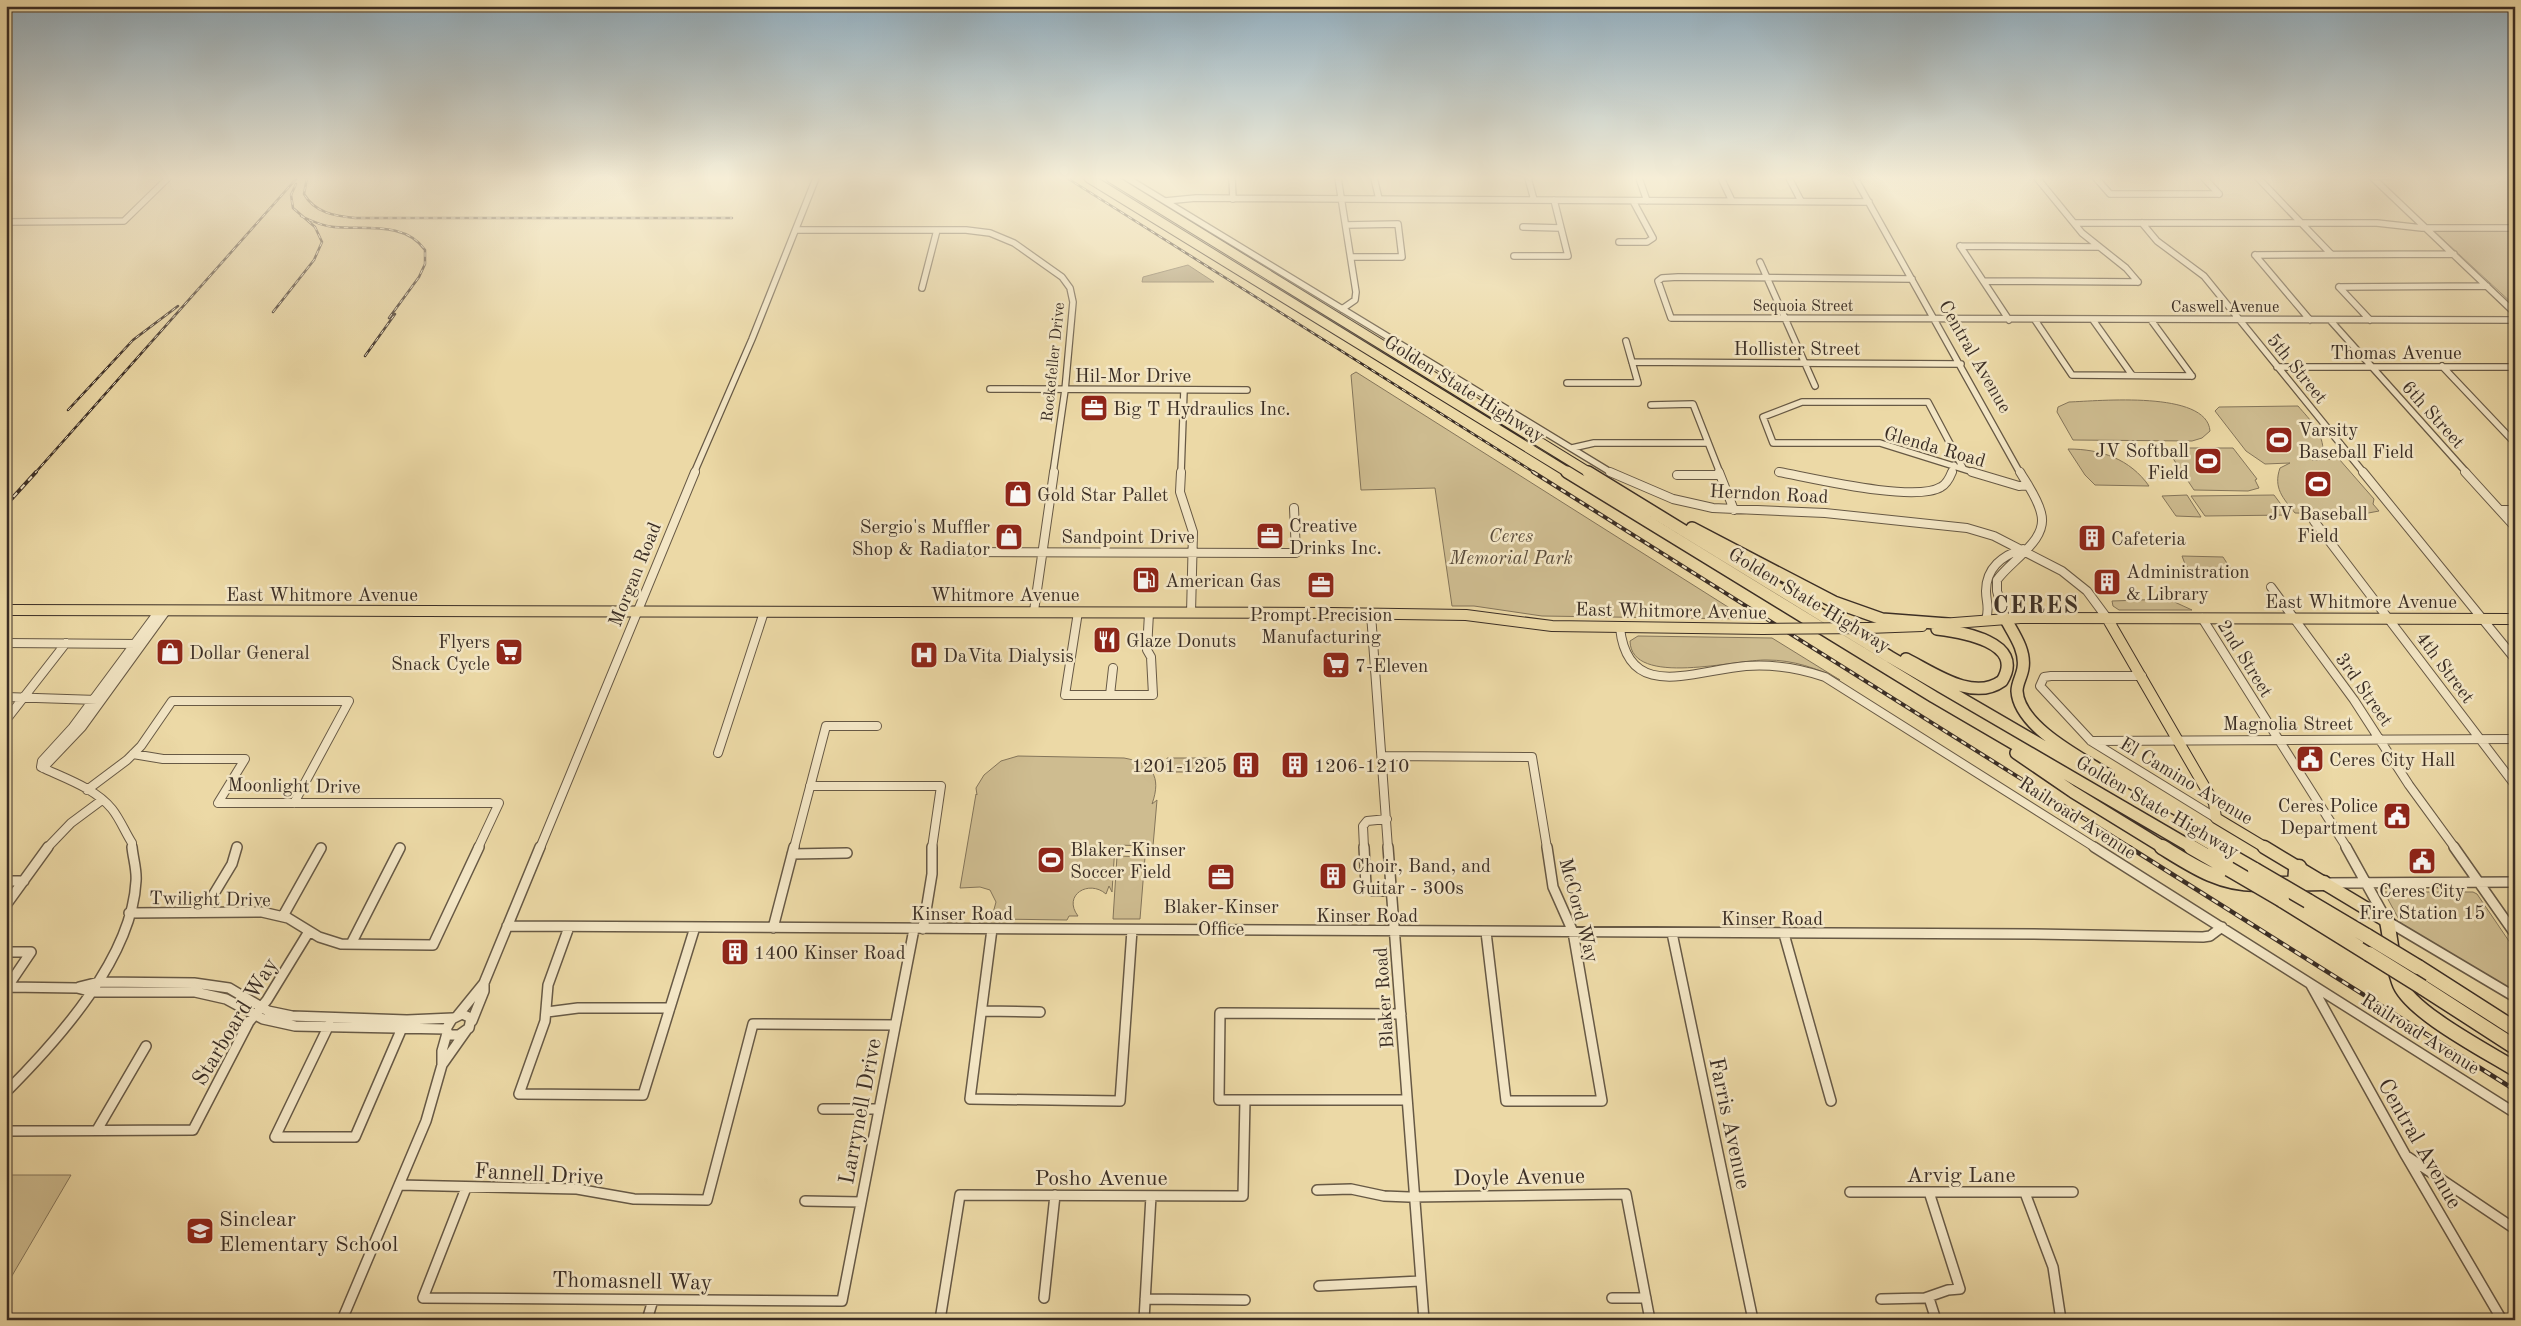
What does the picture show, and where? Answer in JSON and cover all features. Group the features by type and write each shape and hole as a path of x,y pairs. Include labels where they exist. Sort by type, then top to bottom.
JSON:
{"highway":[{"name":"Golden State Highway","path":"1190,240 1934,697 2282,900 2515,1047"},
{"name":"Golden State Highway","path":"1211,240 1864,641 1969,704 2180,824 2368,936 2515,1029"},
{"path":"1611,485 1834,602 1882,619 1948,624"},
{"path":"2005,618 2022,650 2024,667 2017,690 2020,704 2028,716 2046,733 2180,824"},
{"path":"1864,641 1964,686 1990,687 2005,679 2008,671 2005,657 1988,641 1969,634 1920,626"},
{"path":"1934,697 2073,792 2208,875 2237,884 2324,883"},
{"path":"2295,884 2296,870 2299,867"},
{"path":"2387,921 2399,983 2410,1000 2428,1014 2515,1069"}],"main road":[{"name":"East Whitmore Avenue","path":"6,610 638,612"},
{"name":"Whitmore Avenue","path":"638,612 1371,614"},
{"name":"East Whitmore Avenue","path":"1371,614 1466,615 1536,625 1620,628 1763,629 1920,626 2005,618 2482,620"},
{"path":"2106,618 2142,676 2214,803 2216,818"},
{"path":"2482,620 2515,619"},
{"name":"El Camino Avenue","path":"2216,818 2387,921"}],"street":[{"name":"Morgan Road","path":"446,1031 484,983 792,240"},
{"path":"922,288 934,240"},
{"name":"Rockefeller Drive","path":"1008,240 1057,273 1067,282 1072,292 1073,302 1065,390 1034,612"},
{"name":"Herndon Road","path":"1229,240 1621,478 1654,492 1696,505 1734,510 1831,513 1967,528 1994,536 2056,567 2080,584 2094,599 2106,618"},
{"path":"1342,309 1356,298 1348,240"},
{"path":"1351,257 1402,257 1400,240"},
{"path":"1514,256 1568,256 1564,240"},
{"path":"1619,242 1647,242 1650,240"},
{"name":"Central Avenue","path":"1890,240 2042,511 2043,523 2039,535 2023,549 2019,557 2004,570 1997,580 1997,591 2005,618"},
{"path":"1984,281 2138,282 2126,268 2091,240"},
{"name":"5th Street","path":"2156,240 2204,276 2515,659"},
{"path":"2317,240 2331,254"},
{"path":"2439,240 2515,313"},
{"path":"2009,320 1960,246 2098,247"},
{"path":"2310,320 2255,255 2454,254"},
{"path":"1760,262 1815,386"},
{"path":"1767,278 1912,279"},
{"name":"Sequoia Street","path":"1767,278 1659,279 1671,318 1935,320"},
{"path":"2370,320 2339,286 2487,286"},
{"name":"Caswell Avenue","path":"1935,320 2515,320"},
{"path":"2035,320 2072,375 2192,376 2152,320"},
{"path":"2093,320 2132,376"},
{"name":"6th Street","path":"2330,320 2515,527"},
{"path":"1567,383 1638,384 1626,340"},
{"name":"Hollister Street","path":"1632,362 1961,364"},
{"path":"2442,366 2515,444"},
{"name":"Thomas Avenue","path":"2277,367 2515,367"},
{"name":"Hil-Mor Drive","path":"990,390 1246,390"},
{"path":"1184,390 1180,492 1193,532 1191,613"},
{"name":"Glenda Road","path":"1963,468 1928,402 1802,402 1763,418 1773,443 1880,443 2018,486 2028,485"},
{"path":"1652,404 1693,404 1734,510"},
{"path":"1572,448 1594,443 1707,443"},
{"path":"1779,472 1894,491 1920,492 1943,486 1948,481 1954,465"},
{"path":"1677,475 1719,475"},
{"name":"Sandpoint Drive","path":"960,552 1296,553 1294,508"},
{"path":"2500,510 2515,510"},
{"name":"4th Street","path":"2314,521 2515,785"},
{"path":"1986,619 1990,606 1986,595 1986,580 1993,566 2009,552 2023,549"},
{"name":"3rd Street","path":"2271,587 2380,739 2415,795 2429,811 2515,934"},
{"path":"6,1092 64,1031 93,992 118,946 129,913 136,876 132,846 120,820 102,800 87,790 42,767 64,748 163,611"},
{"path":"718,753 764,612"},
{"path":"1078,612 1065,695 1153,695 1152,657 1147,650 1149,613"},
{"name":"Blaker Road","path":"1371,614 1413,1196 1424,1320"},
{"name":"2nd Street","path":"2202,618 2367,883 2387,921"},
{"name":"Railroad Avenue","path":"1620,628 1621,646 1626,658 1640,670 1655,676 1668,677 1773,664 1799,668 1825,677 2515,1113"},
{"path":"6,643 138,644"},
{"path":"6,720 66,644"},
{"path":"1110,695 1113,668"},
{"name":"El Camino Avenue","path":"2142,676 2053,676 2044,677 2040,682 2040,686 2091,742 2216,818"},
{"path":"6,697 97,700"},
{"path":"87,790 134,754 172,702 349,701 294,802"},
{"path":"773,928 826,726 877,726"},
{"name":"Magnolia Street","path":"2091,742 2278,739 2515,739"},
{"name":"Moonlight Drive","path":"134,754 163,759 245,759 218,803 499,803 433,945"},
{"name":"McCord Way","path":"1382,756 1532,757 1553,887 1573,932 1602,1101 1506,1101 1486,932"},
{"name":"Larrynell Drive","path":"810,786 941,786 932,839 932,874 895,1025 842,1302"},
{"path":"6,905 63,829 102,800"},
{"path":"1387,819 1367,821 1363,826 1366,886 1373,891 1391,891"},
{"path":"203,912 232,864 238,847"},
{"path":"283,916 321,848"},
{"path":"351,944 400,848"},
{"path":"792,854 847,853"},
{"path":"6,881 24,880"},
{"path":"2324,883 2515,882"},
{"name":"Twilight Drive","path":"129,913 258,912 283,916 325,942 433,945"},
{"name":"El Camino Avenue","path":"2387,921 2515,997"},
{"name":"Kinser Road","path":"508,926 2034,934 2203,937 2210,936 2222,928"},
{"path":"569,927 548,985 547,1012 542,1031 519,1094 643,1094 695,928"},
{"path":"992,929 985,971 983,1011 970,1099 1120,1101 1132,930"},
{"name":"Starboard Way","path":"97,1130 193,1130 255,1015 308,933"},
{"name":"Farris Avenue","path":"1672,933 1753,1320"},
{"path":"1784,934 1831,1102"},
{"path":"6,952 31,952 7,988"},
{"path":"77,988 99,982 213,985 229,988 268,1011 330,1023 446,1031 456,1036 466,1031"},
{"name":"Morgan Road","path":"466,1031 484,991 484,983"},
{"name":"Central Avenue","path":"2310,983 2406,1156 2502,1320"},
{"path":"7,988 77,988 93,992 195,992 226,999 263,1019 285,1024 407,1020 466,1014 472,1021"},
{"path":"547,1012 578,1008 670,1008"},
{"path":"983,1011 1040,1012"},
{"path":"1401,1014 1220,1013 1219,1100 1406,1100"},
{"path":"330,1023 275,1137 355,1137 402,1028"},
{"name":"Fannell Drive","path":"399,1185 577,1190 634,1199 707,1200 752,1024 895,1025"},
{"path":"342,1320 432,1103 442,1065 442,1051 446,1031"},
{"path":"442,1065 466,1031"},
{"path":"6,1131 97,1130 146,1046"},
{"name":"Posho Avenue","path":"940,1320 960,1195 1243,1196 1245,1100"},
{"path":"824,1110 879,1109"},
{"path":"2406,1156 2515,1228"},
{"name":"Thomasnell Way","path":"466,1188 423,1298 842,1302"},
{"name":"Doyle Avenue","path":"1317,1190 1351,1189 1393,1197 1626,1194 1646,1298"},
{"name":"Arvig Lane","path":"1850,1192 2073,1192"},
{"path":"1881,1299 1929,1298 1948,1290 1960,1289 1929,1192"},
{"path":"2025,1193 2053,1267 2061,1320"},
{"path":"1044,1298 1054,1195"},
{"path":"1144,1320 1151,1196"},
{"path":"806,1201 861,1202"},
{"path":"1320,1286 1420,1281"},
{"path":"1612,1298 1646,1298 1650,1320"},
{"path":"1929,1298 1936,1320"},
{"path":"1145,1299 1244,1300"},
{"path":"647,1320 653,1300"}],"green space":[{"path":"2444,240 2515,240 2515,306"},
{"name":"Ceres Memorial Park","path":"1356,372 1747,619 1542,616 1474,606 1452,606 1435,488 1361,490 1351,375"},
{"path":"2126,400 2172,404 2191,409 2204,418 2210,431 2202,438 2192,441 2073,440 2057,412 2058,407 2069,402"},
{"path":"2298,406 2319,433 2323,446 2323,453 2312,460 2339,459 2374,499 2373,504 2379,511 2363,514 2295,513 2280,492 2278,481 2280,468 2290,463 2265,464 2246,451 2215,411 2219,407"},
{"name":"JV Softball Field","path":"2166,448 2233,448 2257,479 2255,480 2259,488 2248,491 2194,490"},
{"path":"2068,449 2092,451 2114,457 2133,469 2149,486 2095,485 2085,475"},
{"path":"2187,495 2201,517 2176,516 2162,496"},
{"path":"2274,495 2289,515 2205,516 2191,496"},
{"path":"2182,556 2223,557 2234,574 2233,576 2194,575 2185,564"},
{"path":"2168,599 2192,610 2119,610 2113,606 2112,601"},
{"path":"1638,636 1772,638 1840,680 1805,666 1777,660 1688,668 1648,664 1635,655 1630,641"},
{"path":"1018,756 1124,758 1142,763 1148,767 1155,778 1156,786 1152,804 1157,800 1153,846 1115,845 1112,892 1109,886 1106,894 1092,888 1080,892 1075,896 1073,902 1078,916 1069,916 1067,920 995,919 993,913 996,902 990,890 980,887 960,888 977,795 976,788 984,775 1001,761"},
{"path":"1167,758 1212,758 1212,772 1165,772"},
{"path":"1117,856 1145,857 1140,919 1113,919"},
{"path":"2384,892 2473,892 2477,894 2515,950 2515,992 2402,925"},
{"path":"6,1175 71,1175 6,1286"}],"shaded area":[{"path":"1188,265 1214,282 1142,282 1143,277"}],"railway":[{"path":"35,473 242,240"},
{"path":"273,312 314,260 322,242 321,240"},
{"path":"389,318 419,277 425,264 425,250 415,240"},
{"path":"1165,240 1535,473"},
{"path":"68,410 133,340 178,306"},
{"path":"365,356 395,314"},
{"path":"6,505 36,472"},
{"path":"1533,472 2131,848"},
{"path":"2129,847 2515,1090"}],"place":[{"name":"Big T Hydraulics Inc.","path":"1094,408"},
{"name":"Varsity Baseball Field","path":"2279,440"},
{"name":"JV Softball Field","path":"2208,461"},
{"name":"JV Baseball Field","path":"2318,484"},
{"name":"Gold Star Pallet","path":"1018,494"},
{"name":"Creative Drinks Inc.","path":"1270,536"},
{"name":"Sergio's Muffler Shop & Radiator","path":"1009,537"},
{"name":"Cafeteria","path":"2092,538"},
{"name":"American Gas","path":"1146,580"},
{"name":"Administration & Library","path":"2107,582"},
{"name":"Prompt Precision Manufacturing","path":"1321,585"},
{"name":"Glaze Donuts","path":"1107,640"},
{"name":"Dollar General","path":"170,652"},
{"name":"Flyers Snack Cycle","path":"509,652"},
{"name":"DaVita Dialysis","path":"924,655"},
{"name":"7-Eleven","path":"1336,665"},
{"name":"Ceres City Hall","path":"2310,759"},
{"name":"1201-1205","path":"1246,765"},
{"name":"1206-1210","path":"1295,765"},
{"name":"Ceres Police Department","path":"2397,816"},
{"name":"Blaker-Kinser Soccer Field","path":"1051,860"},
{"name":"Ceres City Fire Station 15","path":"2422,861"},
{"name":"Choir, Band, and Guitar - 300s","path":"1333,876"},
{"name":"Blaker-Kinser Office","path":"1221,877"},
{"name":"1400 Kinser Road","path":"735,952"},
{"name":"Sinclear Elementary School","path":"200,1231"}],"district":[{"name":"CERES","path":"2036,605"}]}
